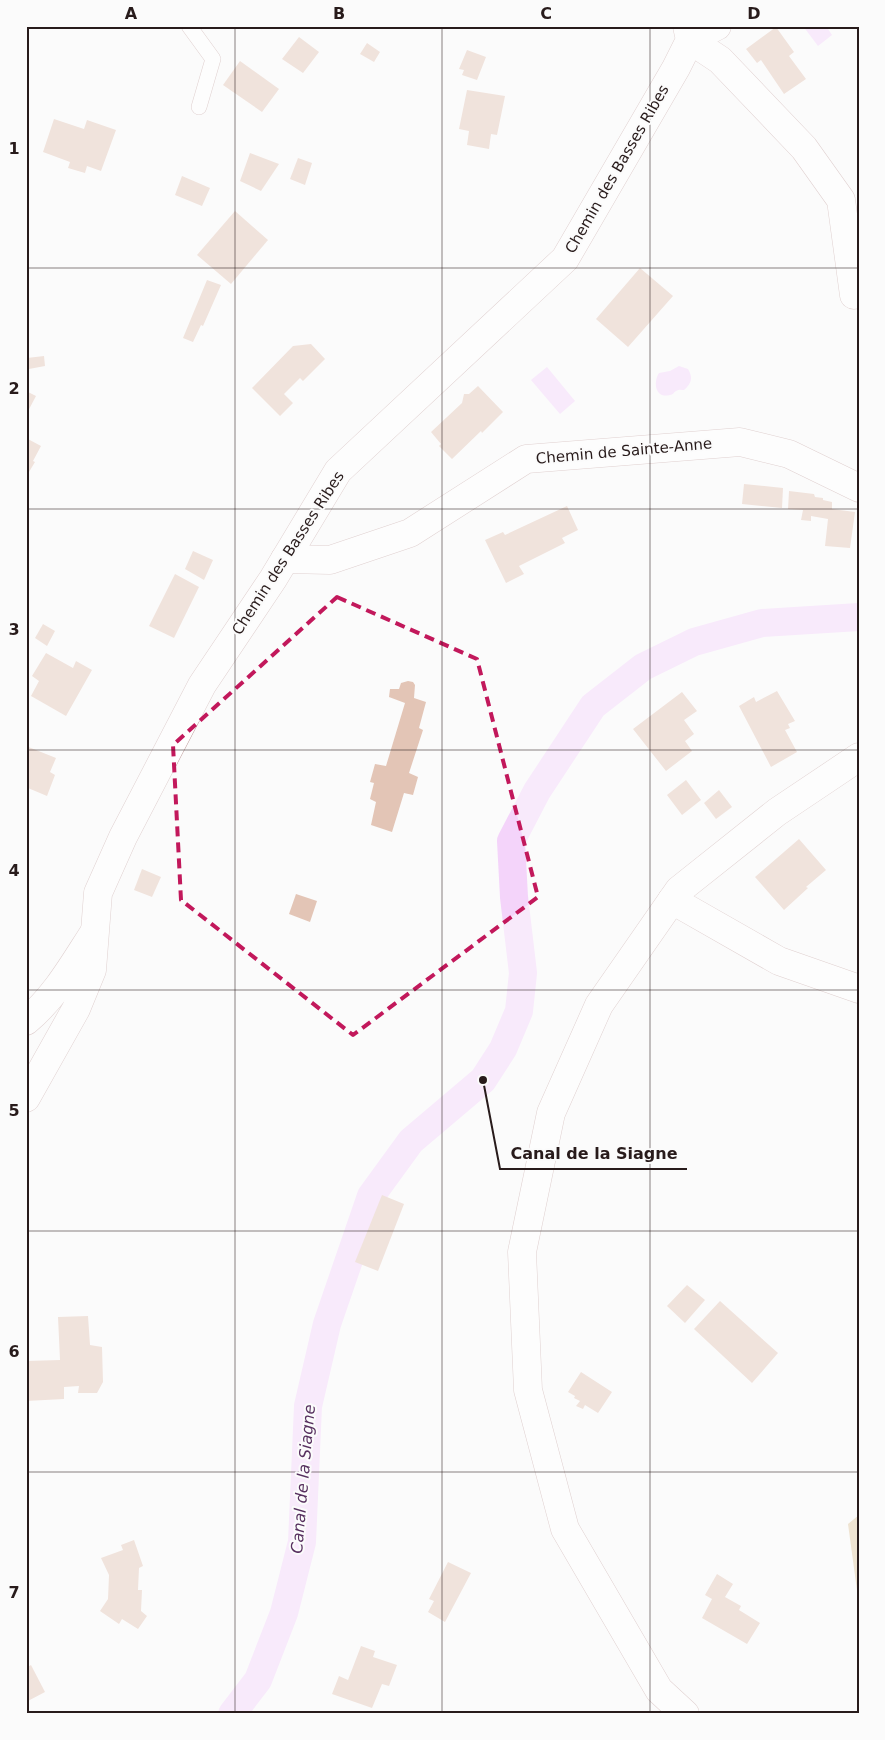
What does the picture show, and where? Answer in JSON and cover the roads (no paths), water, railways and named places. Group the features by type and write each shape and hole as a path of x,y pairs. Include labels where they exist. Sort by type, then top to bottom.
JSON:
{"street":[{"path":"688,33 717,26"},
{"path":"688,33 720,60 804,148 841,200 854,295"},
{"name":"Chemin des Basses Ribes","path":"26,1098 76,1009 92,970 98,893 122,837 202,685 285,559 338,471 565,259 676,68 688,33"},
{"name":"Chemin de Sainte-Anne","path":"285,559 330,560 410,532 526,459 740,442 789,454 859,488"},
{"path":"684,1714 659,1690 565,1529 528,1390 522,1252 551,1113 599,1006 679,890 777,812 859,757"},
{"path":"672,900 779,961 859,989"},
{"path":"26,1021 39,1010 61,984 95,930"}],"lane":[{"path":"189,26 213,59 199,107"}],"waterway":[{"name":"Canal de la Siagne","path":"232,1714 258,1680 284,1613 302,1542 308,1406 327,1324 371,1196 411,1141 483,1080 503,1049 519,1011 523,973 514,897 511,841 537,791 593,706 643,667 694,642 762,623 859,617"}],"place":[{"name":"Canal de la Siagne","path":"483,1080"}]}
